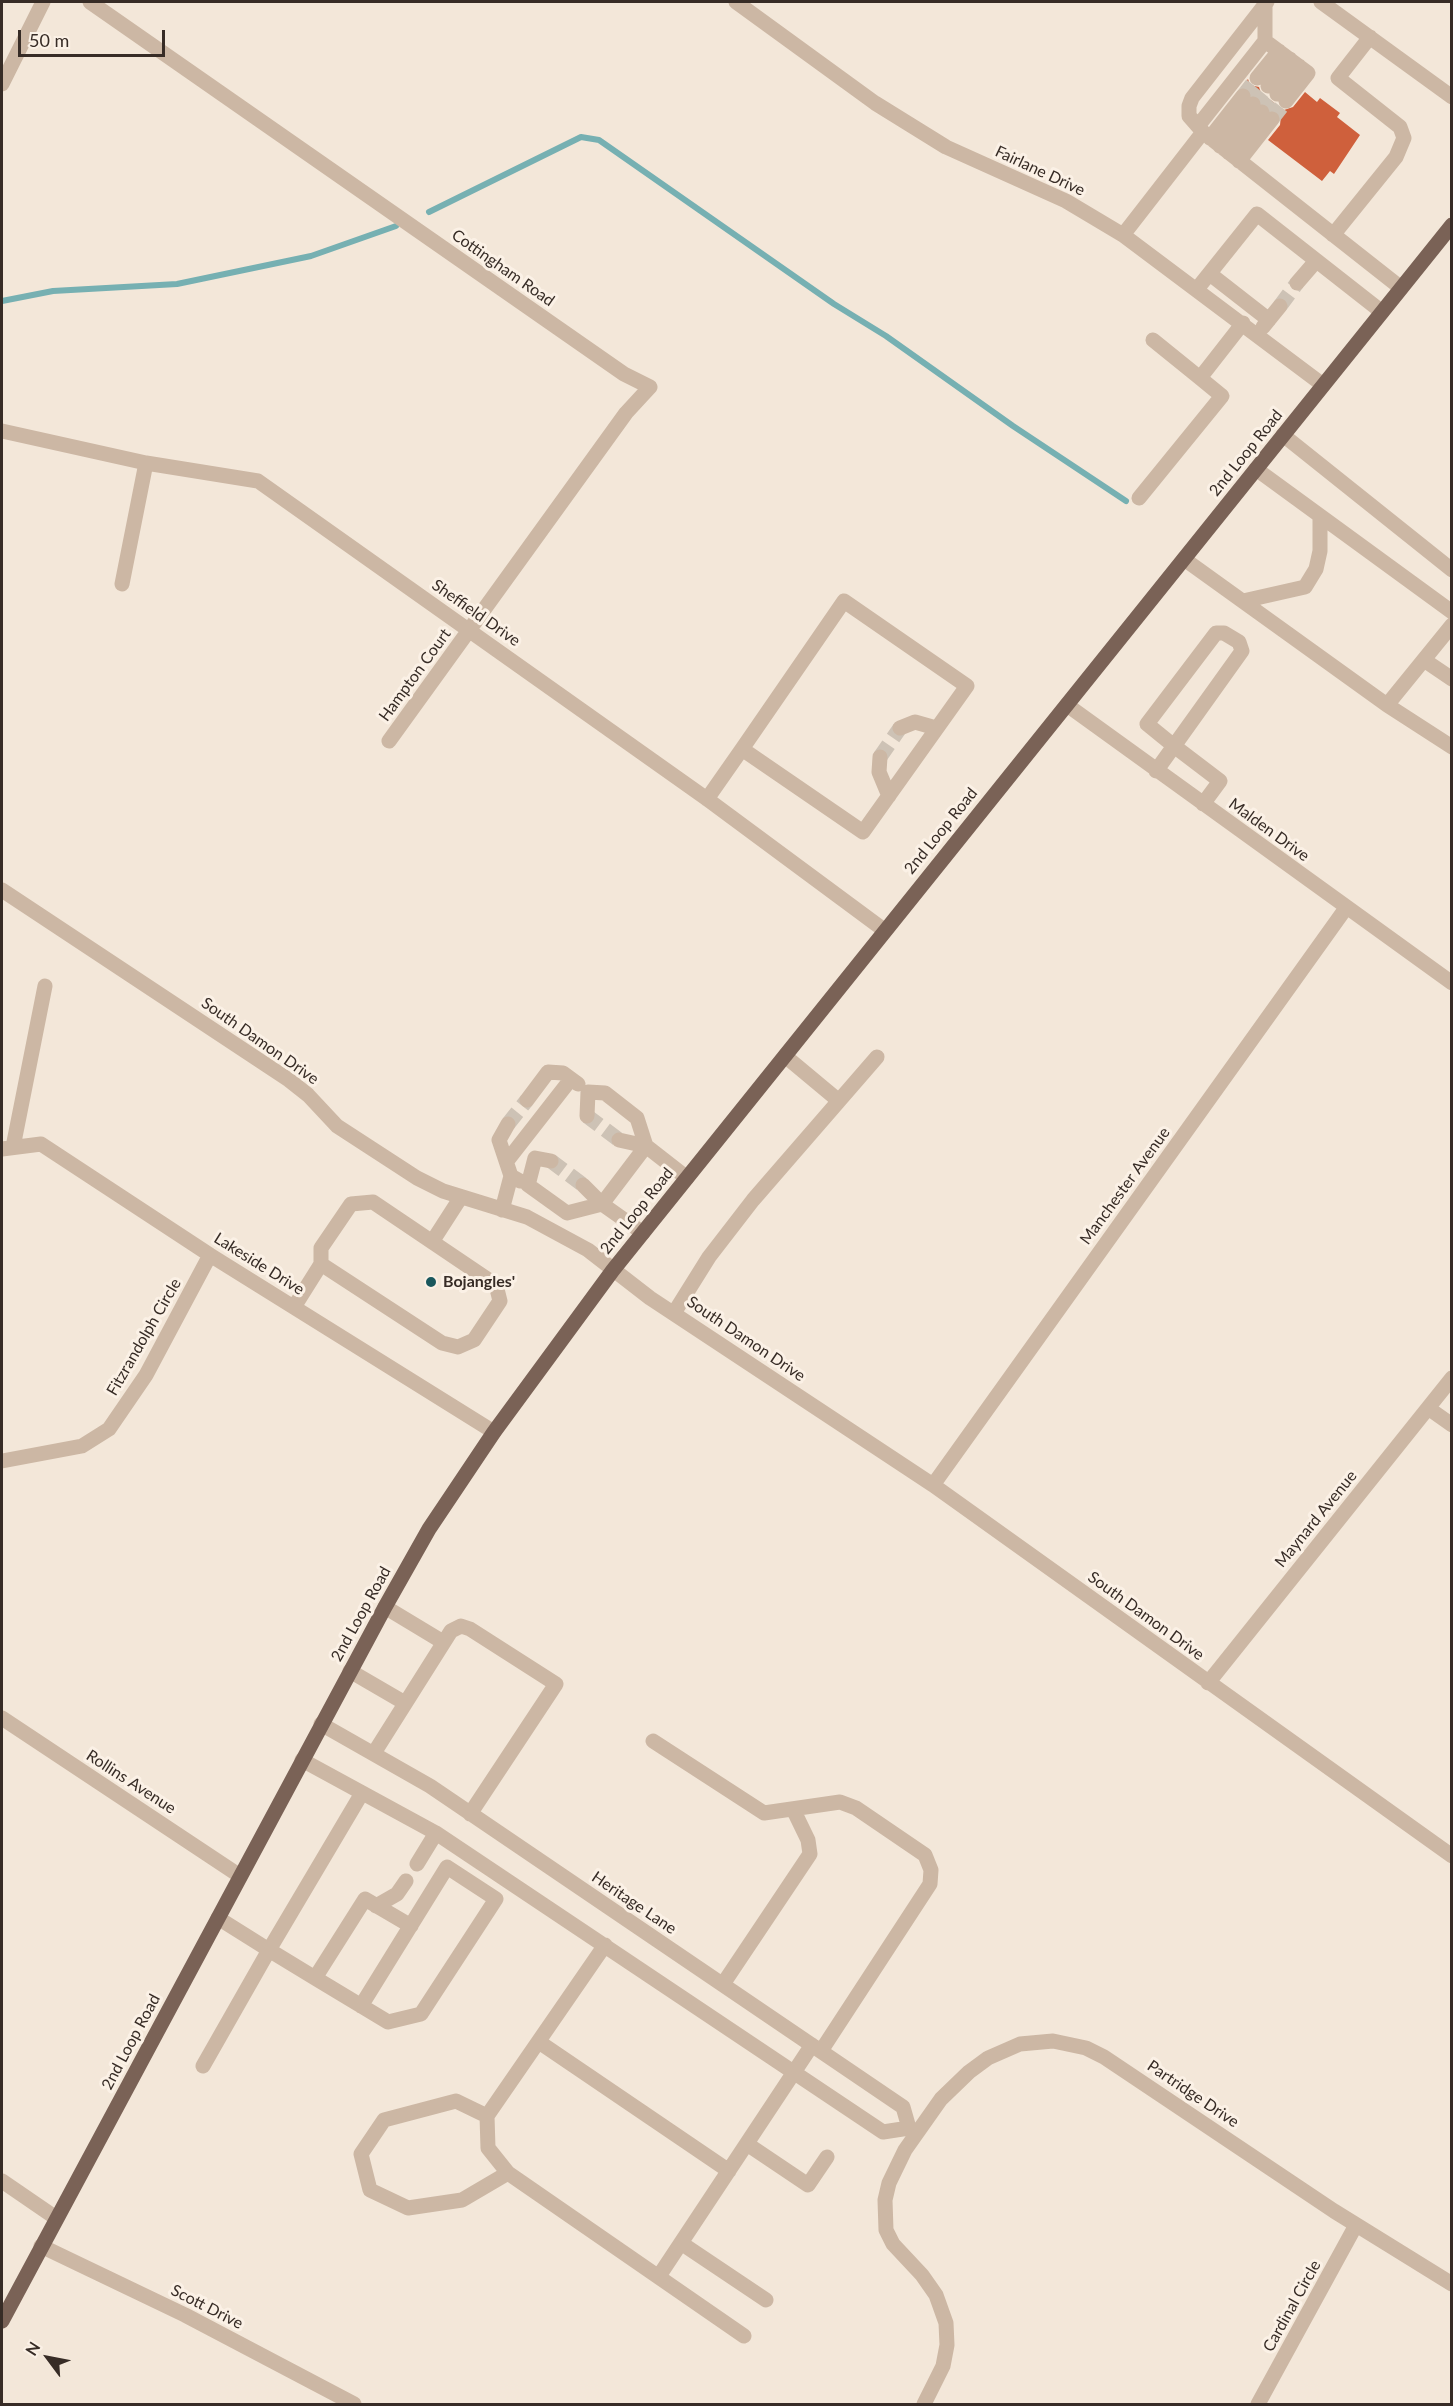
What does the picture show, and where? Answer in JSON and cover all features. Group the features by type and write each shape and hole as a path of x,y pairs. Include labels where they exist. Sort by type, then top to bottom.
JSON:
{"main road":[{"name":"2nd Loop Road","path":"2,2321 385,1607 429,1529 494,1432 613,1270 1452,225"}],"street":[{"path":"2,84 43,2"},
{"name":"Cottingham Road","path":"90,2 624,374 650,387 626,413 470,630"},
{"name":"Fairlane Drive","path":"736,2 875,102 946,147 1066,201 1123,235 1323,385"},
{"path":"1216,143 1265,40 1266,2"},
{"path":"1266,2 1192,98 1189,116 1216,143 1401,288"},
{"path":"1321,2 1452,97"},
{"path":"1333,235 1396,157 1404,138 1400,127 1338,78 1370,37"},
{"path":"1265,40 1308,73 1272,90 1289,59"},
{"path":"1123,235 1216,143 1258,108 1216,143"},
{"path":"1197,289 1257,214 1382,312"},
{"path":"1298,284 1316,261"},
{"path":"1210,274 1269,320"},
{"path":"1257,334 1280,306"},
{"path":"1200,378 1242,323"},
{"path":"1139,498 1222,396 1153,340"},
{"name":"Sheffield Drive","path":"2,431 146,463 258,481 707,799 884,930"},
{"path":"1283,435 1452,570"},
{"path":"122,584 146,463"},
{"path":"1256,469 1452,612"},
{"path":"1243,601 1305,587 1316,569 1320,551 1320,516"},
{"path":"1184,559 1387,705 1452,747"},
{"path":"707,799 844,601 967,686 863,832 742,749"},
{"path":"1387,705 1452,625"},
{"name":"Hampton Court","path":"389,741 470,630"},
{"path":"1156,771 1174,746 1242,651 1239,642 1224,633 1216,633 1147,724 1174,746 1220,781 1203,804"},
{"path":"1424,660 1452,679"},
{"name":"Malden Drive","path":"1067,705 1452,983"},
{"path":"900,728 915,722 936,728"},
{"path":"880,757 879,772 889,796"},
{"name":"South Damon Drive","path":"2,890 289,1080 308,1095 337,1126 417,1178 462,1197 526,1217 588,1250 674,1313 933,1485 1452,1856"},
{"name":"Manchester Avenue","path":"933,1485 1346,908"},
{"path":"7,1148 45,986"},
{"path":"785,1056 839,1101"},
{"path":"674,1313 715,1249 877,1057"},
{"path":"527,1100 548,1072 554,1071 571,1079 588,1092 605,1093 637,1118 646,1146"},
{"path":"502,1210 509,1169 519,1146 571,1079"},
{"path":"587,1116 588,1092"},
{"path":"508,1124 499,1140 509,1169 567,1213 602,1204 646,1146"},
{"path":"619,1140 646,1146 687,1178"},
{"name":"Lakeside Drive","path":"7,1148 41,1144 210,1255 494,1432"},
{"path":"519,1146 535,1158 551,1161"},
{"path":"528,1185 535,1158"},
{"path":"583,1185 602,1204 643,1233"},
{"path":"432,1242 462,1197"},
{"path":"294,1307 321,1264 321,1248 351,1204 374,1202 496,1285 500,1301 474,1340 458,1347 442,1343 321,1264"},
{"name":"Fitzrandolph Circle","path":"2,1461 82,1446 109,1429 146,1375 210,1255"},
{"name":"Maynard Avenue","path":"1208,1683 1452,1378"},
{"path":"1428,1408 1452,1425"},
{"path":"385,1607 443,1642"},
{"path":"374,1753 451,1631 461,1626 470,1629 556,1684 470,1814"},
{"path":"350,1671 405,1703"},
{"name":"Rollins Avenue","path":"2,1718 240,1876"},
{"name":"Heritage Lane","path":"321,1724 374,1753 470,1814 903,2107 913,2131"},
{"path":"653,1741 764,1813 840,1802 856,1808 925,1855 931,1870 930,1884 817,2048 795,2073 658,2276"},
{"path":"302,1760 436,1833 884,2132 913,2131"},
{"path":"203,2066 362,1793"},
{"path":"723,1984 803,1868 810,1854 808,1840 793,1809"},
{"path":"417,1864 436,1833"},
{"path":"361,2006 447,1867 496,1899"},
{"path":"376,1906 397,1894 406,1881"},
{"path":"218,1918 388,2022 421,2014 508,1881"},
{"path":"315,1978 365,1899 411,1926"},
{"path":"605,1945 487,2116 488,2148 508,2173 744,2336"},
{"name":"Partridge Drive","path":"924,2404 943,2366 947,2345 946,2323 936,2295 892,2244 884,2218 890,2183 913,2131 941,2099 969,2072 988,2058 1020,2044 1053,2041 1086,2048 1104,2056 1356,2225 1452,2284"},
{"path":"539,2042 729,2171"},
{"path":"487,2116 456,2101 384,2120 361,2154 369,2190 408,2208 462,2200 508,2173"},
{"path":"747,2144 808,2185 827,2157"},
{"path":"2,2181 56,2218"},
{"name":"Cardinal Circle","path":"1258,2404 1356,2225"},
{"path":"681,2243 766,2300"},
{"name":"Scott Drive","path":"41,2246 185,2315 354,2404"}],"building":[{"path":"1248,79 1250,85 1259,87 1261,93 1284,110 1293,107 1305,92 1317,102 1320,98 1340,113 1337,117 1360,135 1334,174 1330,171 1322,181 1268,140 1280,125 1281,116 1262,102 1259,96 1252,95 1249,88 1241,87"}],"waterway":[{"path":"429,212 581,137 599,140 834,304 886,336 1013,426 1126,501"},
{"path":"2,301 53,291 177,284 311,256 396,226"}],"tunnel":[{"path":"1243,96 1257,78"},
{"path":"1253,104 1268,86"},
{"path":"1262,112 1277,94"},
{"path":"1272,119 1286,101"},
{"path":"1280,306 1297,283"},
{"path":"880,757 900,728"},
{"path":"508,1124 527,1100"},
{"path":"587,1116 619,1140"},
{"path":"551,1161 583,1185"}],"place":[{"name":"Bojangles'","path":"431,1282"}]}
